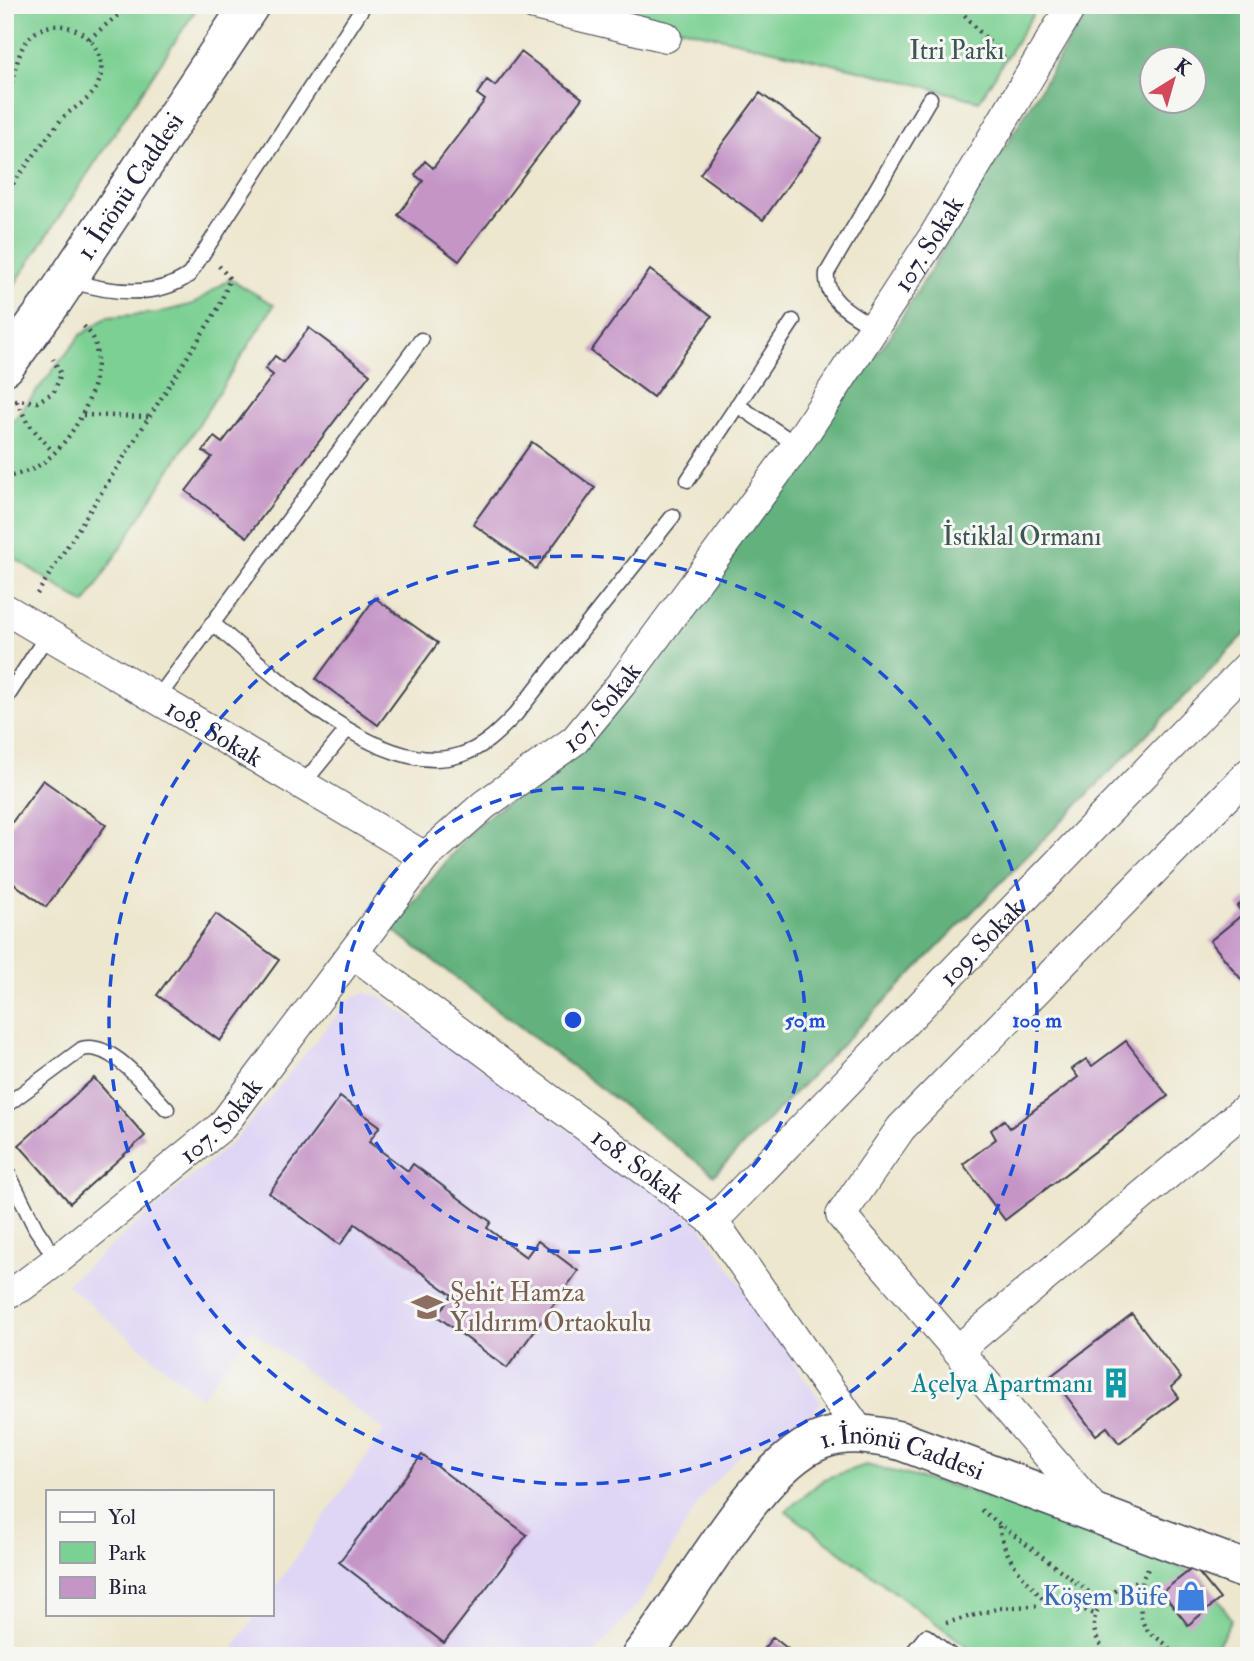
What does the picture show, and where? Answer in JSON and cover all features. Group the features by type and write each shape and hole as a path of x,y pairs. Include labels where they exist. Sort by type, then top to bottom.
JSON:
{"street":[{"name":"1. İnönü Caddesi","path":"11,383 66,280 250,5"},
{"path":"534,5 666,37"},
{"name":"107. Sokak","path":"5,1294 21,1287 57,1260 222,1126 425,857 484,805 575,740 622,683 797,445 934,236 1072,5"},
{"name":"108. Sokak","path":"14,614 425,857"},
{"name":"109. Sokak","path":"713,1221 1249,664"},
{"path":"1100,1516 841,1215 901,1128 1249,773"},
{"name":"108. Sokak","path":"354,954 713,1221 861,1434"},
{"path":"959,1349 1249,1106"},
{"name":"1. İnönü Caddesi","path":"641,1656 747,1507 793,1455 822,1439 861,1434 901,1441 1249,1571"}],"lane":[{"path":"66,280 95,288 130,292 158,288 189,275 364,5"},
{"path":"874,327 833,297 828,290 827,273 930,98"},
{"path":"688,480 793,321"},
{"path":"156,699 421,340"},
{"path":"737,405 797,445"},
{"path":"212,623 346,731 407,757 425,759 460,755 492,739 516,714 673,516"},
{"path":"5,700 48,634"},
{"path":"302,785 346,731"},
{"path":"5,1106 82,1049 91,1046 101,1048 117,1058 167,1109"},
{"path":"5,1167 36,1229 57,1260"},
{"path":"910,1656 926,1636 951,1656"}],"path":[{"path":"89,38 125,8 145,5"},
{"path":"955,5 1007,61 1016,63 1027,78"},
{"path":"5,95 11,87 23,46 32,36 56,26 69,27 89,38 100,55 102,69 92,96 62,118 5,195"},
{"path":"14,614 57,558 219,307 230,279 204,249"},
{"path":"5,478 33,469 66,440 82,415 96,372 94,340 81,323"},
{"path":"11,383 27,422 52,452"},
{"path":"82,415 148,417"},
{"path":"951,1460 963,1494 999,1525 1064,1570 1102,1602"},
{"path":"999,1525 1002,1543 1012,1567 1048,1605"},
{"path":"1110,1656 1094,1635 1096,1615 1102,1602 1123,1585 1140,1580 1139,1617 1150,1633 1169,1648 1172,1656"},
{"path":"940,1626 1000,1608 1070,1603 1096,1615"},
{"path":"1160,1656 1161,1650 1169,1648"}],"shaded area":[{"name":"Şehit Hamza Yıldırım Ortaokulu","path":"366,993 380,996 699,1223 821,1402 813,1414 742,1453 705,1492 641,1601 593,1656 228,1656 256,1616 273,1616 273,1590 384,1431 252,1330 201,1398 66,1284 235,1140 354,997"}],"green space":[{"path":"5,5 199,5 5,299"},
{"name":"Itri Parkı","path":"583,5 1039,5 979,101"},
{"name":"İstiklal Ormanı","path":"1091,5 1249,5 1249,630 714,1175 392,929 474,827 583,745 891,335"},
{"path":"230,279 274,305 85,604 5,552 5,431 81,335 107,317 158,313 193,304"},
{"path":"866,1465 968,1490 1200,1575 1232,1619 1212,1656 980,1656 786,1511 824,1479"}],"building":[{"path":"521,52 582,98 459,261 398,215 423,181 415,175 425,161 433,168 485,100 477,94 487,80 495,86"},
{"path":"760,93 822,138 763,220 700,174"},
{"path":"650,270 712,316 653,397 591,351"},
{"path":"309,328 370,374 247,537 186,491 212,457 203,451 214,437 222,443 273,375 265,369 275,356 283,362"},
{"path":"532,442 595,488 536,569 473,524"},
{"path":"375,598 438,643 378,725 316,679"},
{"path":"43,780 106,825 46,907 5,877 5,832"},
{"path":"1249,897 1249,989 1210,941 1243,914 1237,906"},
{"path":"216,914 279,960 220,1041 157,995"},
{"path":"1126,1041 1168,1096 1005,1220 963,1164 996,1139 991,1130 1004,1120 1010,1128 1078,1077 1072,1069 1086,1059 1092,1066"},
{"path":"94,1078 145,1136 70,1203 19,1145"},
{"path":"340,1097 380,1126 369,1142 408,1171 413,1164 491,1222 487,1228 526,1257 538,1241 578,1271 507,1368 437,1316 452,1295 355,1224 340,1245 269,1193"},
{"name":"Açelya Apartmanı","path":"1132,1314 1181,1378 1171,1387 1179,1397 1119,1443 1107,1427 1096,1435 1051,1376"},
{"path":"422,1455 527,1535 444,1643 339,1562"},
{"name":"Köşem Büfe","path":"1194,1567 1220,1599 1188,1625 1162,1592"},
{"path":"773,1637 797,1656 758,1656"}],"place":[{"name":"Şehit Hamza Yıldırım Ortaokulu","path":"427,1307"},
{"name":"Açelya Apartmanı","path":"1116,1383"},
{"name":"Köşem Büfe","path":"1191,1596"}]}
